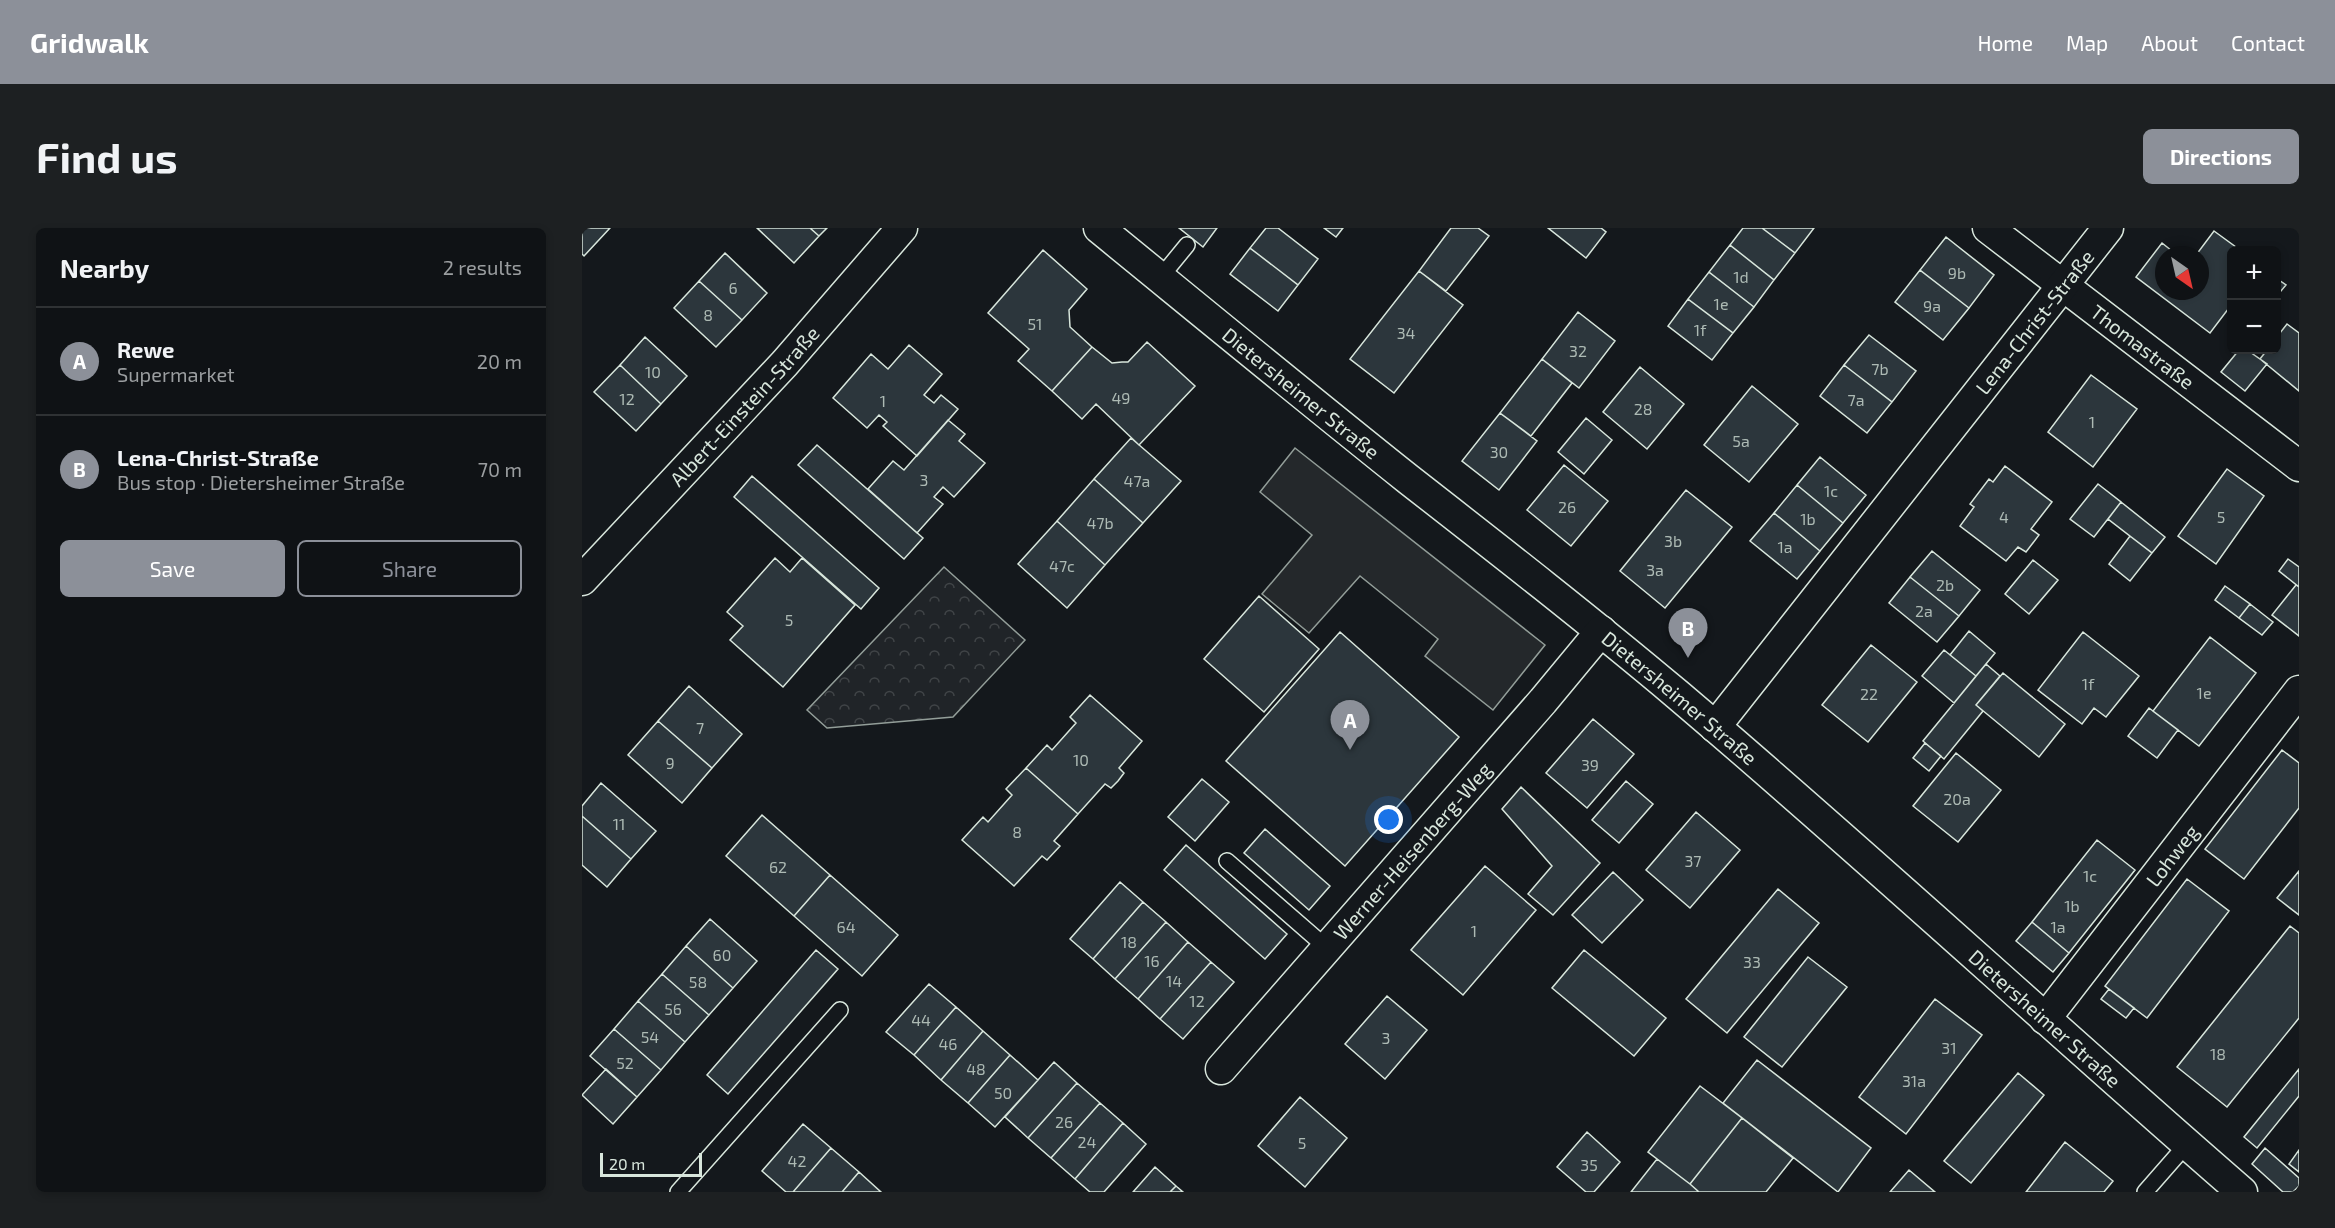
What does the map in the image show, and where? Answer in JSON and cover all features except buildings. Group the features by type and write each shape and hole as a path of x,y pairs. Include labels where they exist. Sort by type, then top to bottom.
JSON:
{"street":[{"name":"Albert-Einstein-Straße","path":"582,580 785,363 902,228"},
{"name":"Dietersheimer Straße","path":"1099,228 1307,398 1601,631 1715,727 1852,844 2045,1019 2242,1192"},
{"name":"Thomastraße","path":"1988,228 2299,466"},
{"name":"Lena-Christ-Straße","path":"1715,727 2108,228"},
{"name":"Werner-Heisenberg-Weg","path":"1221,1069 1543,701 1601,631"},
{"name":"Lohweg","path":"2045,1019 2299,691"}],"lane":[{"path":"1160,278 1187,245"},
{"path":"1227,861 1327,948"},
{"path":"678,1192 840,1010"},
{"path":"2145,1192 2187,1144"}],"green space":[{"path":"944,567 1025,640 953,717 827,728 807,710"}],"shaded area":[{"path":"1295,448 1545,645 1493,710 1425,656 1438,639 1360,576 1309,633 1262,594 1312,535 1260,492"}],"place":[{"name":"Lena-Christ-Straße","path":"1688,658"},
{"name":"Rewe","path":"1350,750"}]}
